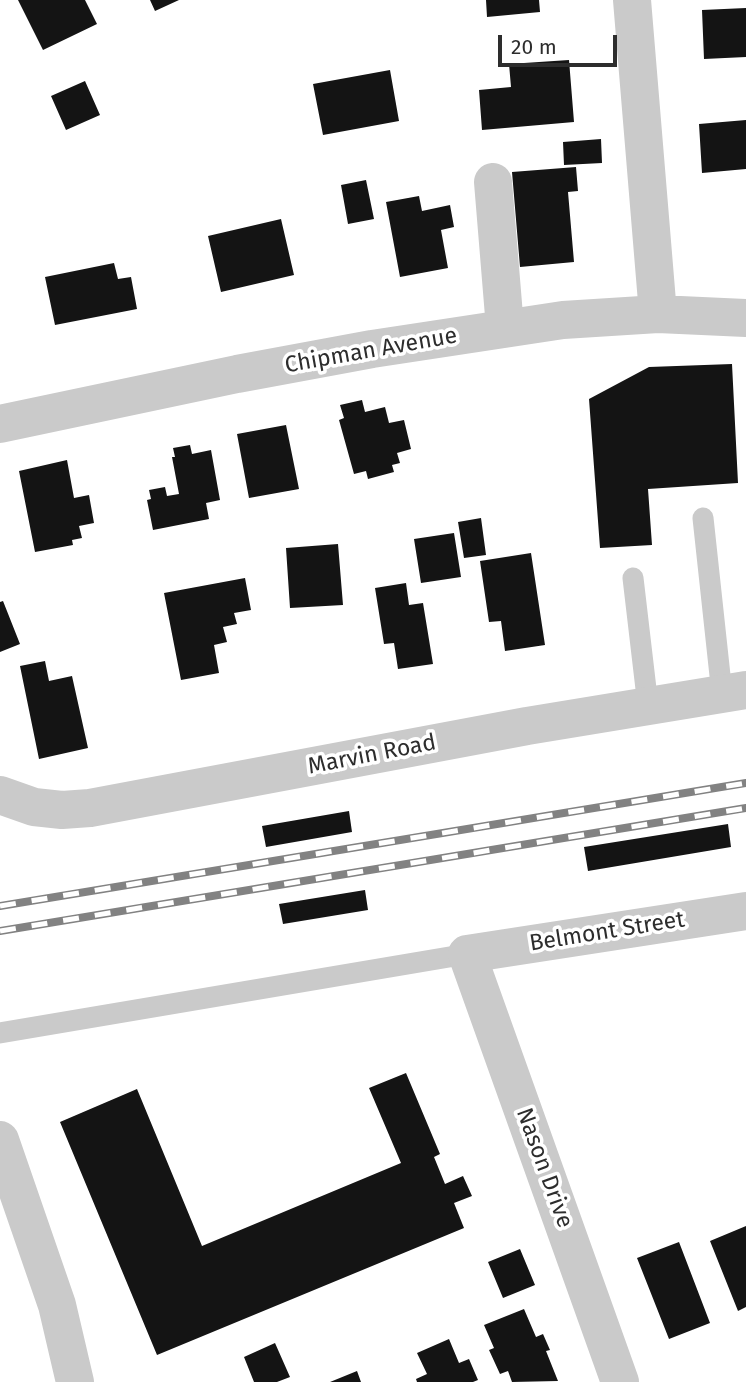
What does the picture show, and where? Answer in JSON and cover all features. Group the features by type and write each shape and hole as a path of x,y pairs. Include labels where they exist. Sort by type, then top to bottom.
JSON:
{"street":[{"path":"632,0 658,314"},
{"path":"493,182 505,328"},
{"name":"Chipman Avenue","path":"0,424 237,374 505,328 577,318 658,314 746,318"},
{"name":"Marvin Road","path":"0,795 34,807 62,810 90,808 514,729 734,692"},
{"name":"Belmont Street","path":"467,954 746,911"},
{"name":"Nason Drive","path":"467,954 620,1382"},
{"path":"0,1140 57,1305 75,1382"}],"lane":[{"path":"703,518 734,692"},
{"path":"634,578 648,706"},
{"path":"0,1032 467,954"}],"building":[{"path":"18,0 85,0 97,24 43,50"},
{"path":"150,0 179,0 155,11"},
{"path":"486,0 539,0 540,12 487,17"},
{"path":"746,8 746,57 704,59 702,10"},
{"path":"569,60 574,122 482,130 479,90 511,87 509,64"},
{"path":"390,70 399,121 323,135 313,84"},
{"path":"85,81 100,115 66,130 51,96"},
{"path":"746,120 746,169 702,173 699,124"},
{"path":"601,139 602,163 564,165 563,142"},
{"path":"576,167 578,191 568,192 574,262 520,267 512,172"},
{"path":"366,180 374,219 348,224 341,185"},
{"path":"419,196 422,211 450,205 454,227 441,230 448,268 400,277 386,202"},
{"path":"281,219 294,275 221,292 208,236"},
{"path":"114,263 118,279 131,277 137,309 55,325 45,277"},
{"path":"732,364 738,483 648,489 652,545 600,548 589,399 649,367"},
{"path":"362,400 365,412 385,407 389,423 404,420 411,449 397,453 400,463 392,465 394,472 368,479 366,471 354,474 339,420 344,418 340,405"},
{"path":"286,425 299,489 249,498 237,434"},
{"path":"190,445 192,454 211,450 220,500 206,503 209,519 153,530 147,500 151,499 149,490 165,487 167,496 179,494 172,457 175,457 173,448"},
{"path":"67,460 74,498 89,495 94,523 79,526 82,538 72,540 73,545 35,552 19,471"},
{"path":"481,518 486,555 464,558 458,522"},
{"path":"454,533 461,577 421,583 414,539"},
{"path":"338,544 343,605 290,608 286,548"},
{"path":"531,553 545,645 505,651 501,621 489,622 480,561"},
{"path":"245,578 251,610 234,613 237,624 223,627 227,642 214,645 219,673 181,680 164,593"},
{"path":"406,583 409,605 423,603 433,664 398,669 394,643 384,644 375,588"},
{"path":"3,601 20,644 0,652 0,602"},
{"path":"45,661 49,681 72,676 88,748 39,759 20,666"},
{"path":"349,811 352,832 266,847 262,826"},
{"path":"728,824 731,847 588,871 584,847"},
{"path":"365,890 368,910 283,924 279,904"},
{"path":"406,1073 440,1154 434,1157 445,1184 463,1176 472,1196 454,1203 464,1228 157,1355 60,1122 137,1089 202,1246 401,1163 369,1088"},
{"path":"746,1226 746,1307 738,1311 710,1241"},
{"path":"679,1242 710,1323 669,1339 637,1258"},
{"path":"520,1249 535,1285 503,1298 488,1262"},
{"path":"524,1309 536,1337 543,1334 550,1350 546,1351 558,1381 512,1382 508,1371 500,1374 489,1350 494,1348 484,1325"},
{"path":"449,1339 459,1363 469,1359 478,1380 417,1382 416,1379 427,1374 417,1353"},
{"path":"275,1343 290,1377 277,1382 254,1382 244,1357"},
{"path":"357,1371 361,1382 330,1382"}],"railway":[{"path":"0,906 746,783"},
{"path":"0,931 746,808"}]}
